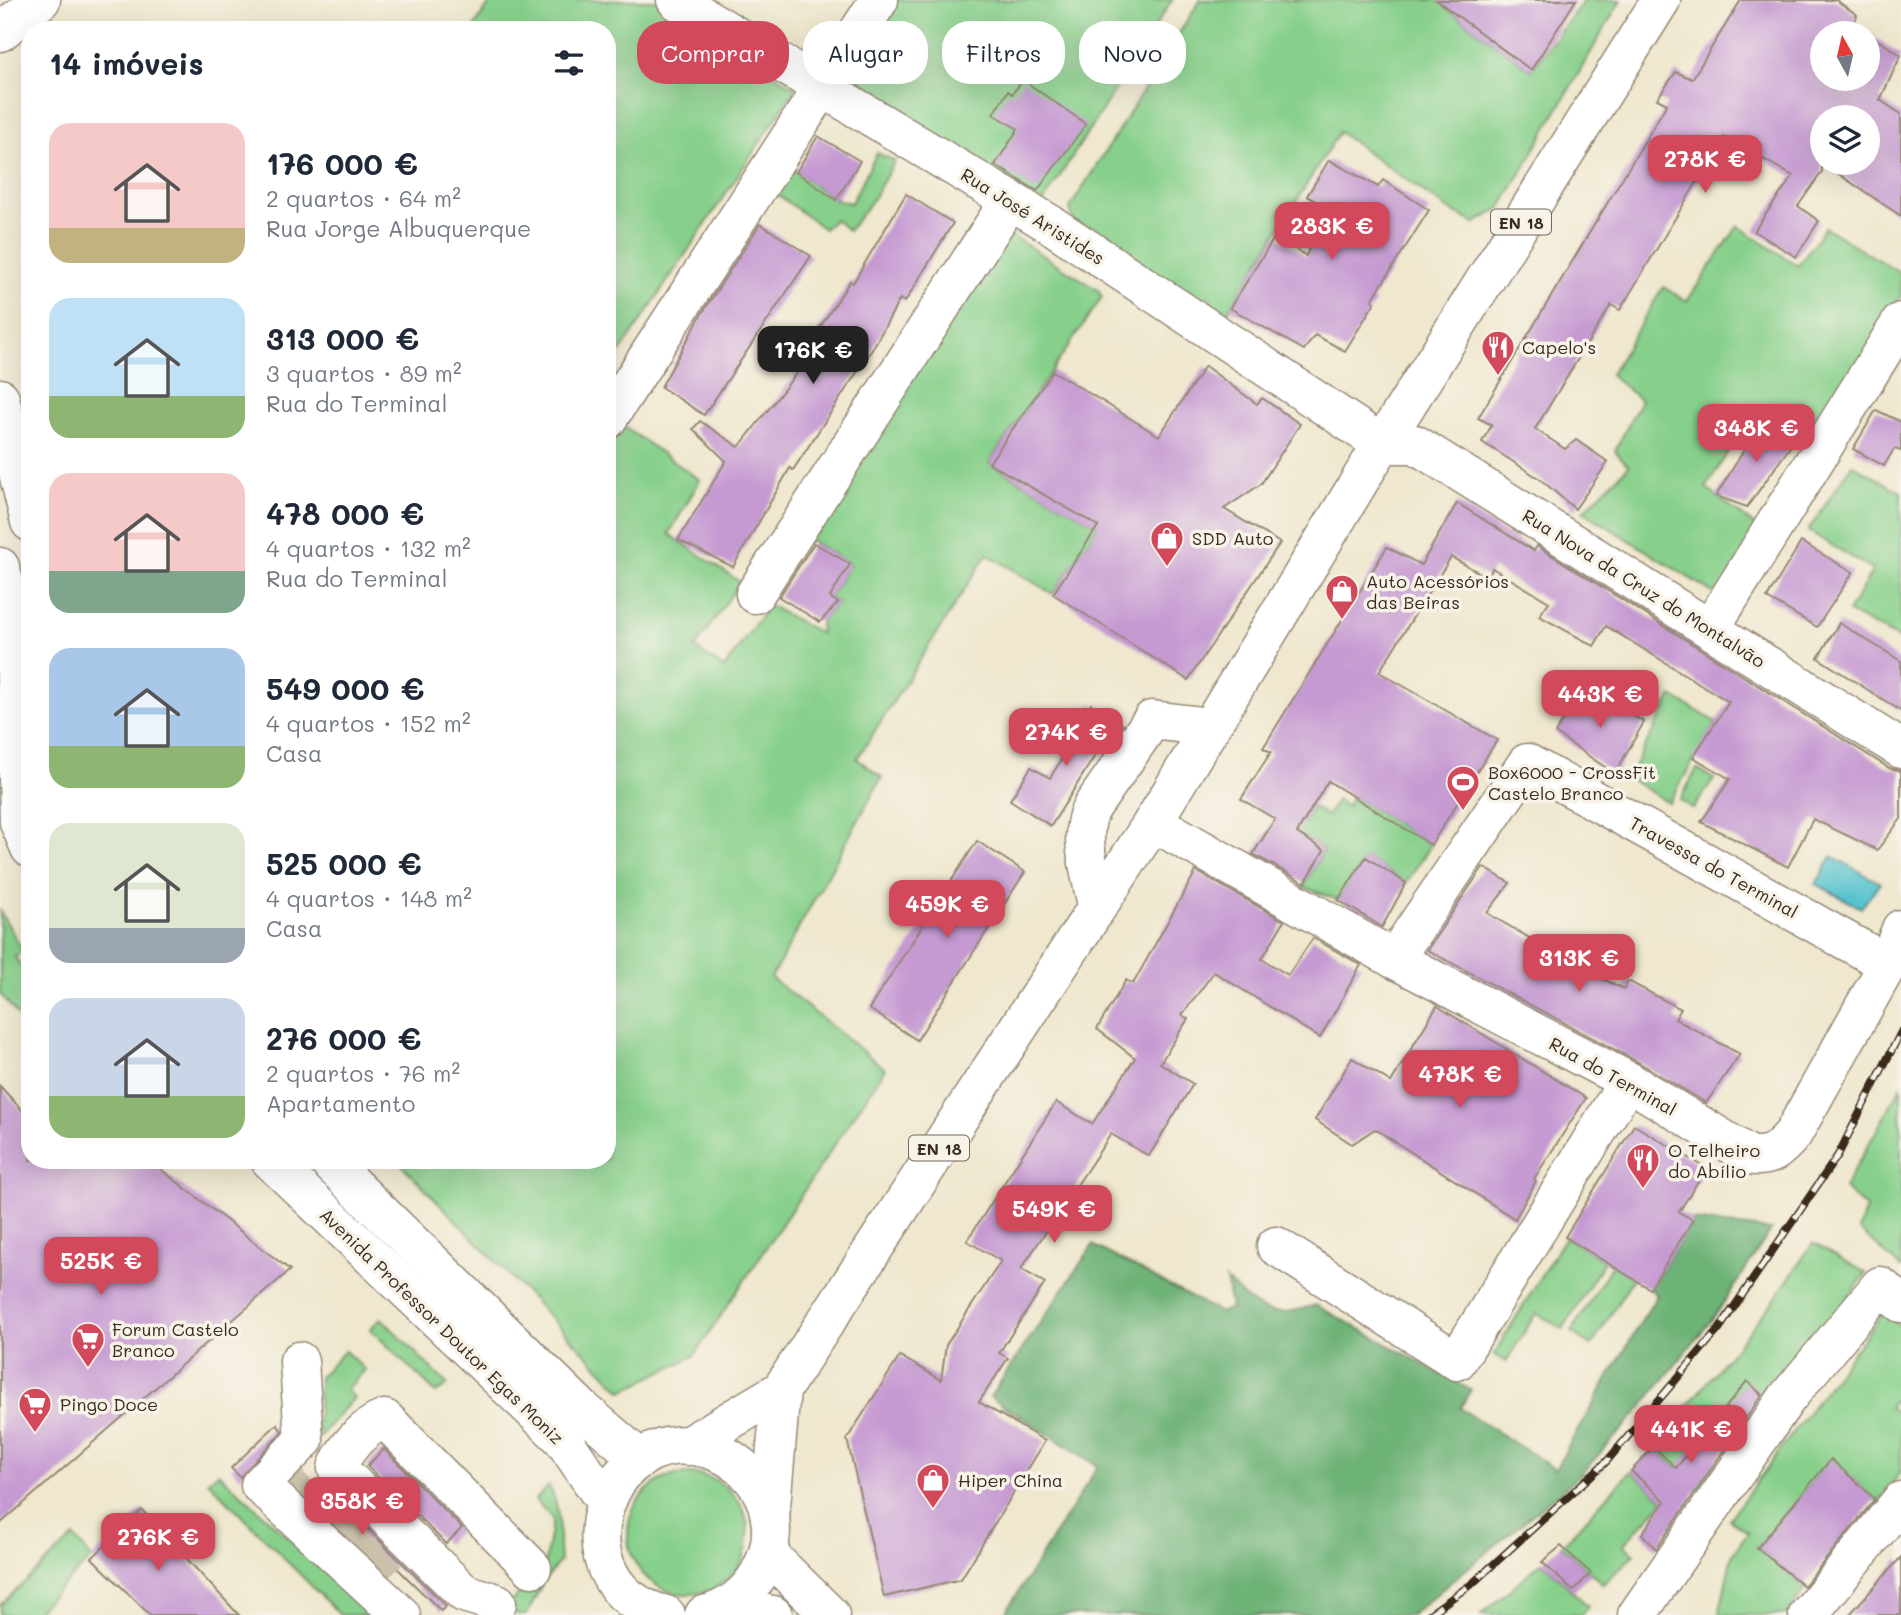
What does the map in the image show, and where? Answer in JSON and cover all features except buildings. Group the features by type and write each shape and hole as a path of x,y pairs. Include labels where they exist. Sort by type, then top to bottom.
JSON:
{"street":[{"path":"0,32 41,0"},
{"name":"Rua José Aristides","path":"676,0 1010,200 1382,444"},
{"path":"616,406 824,89 879,0"},
{"name":"EN 18","path":"687,1446 781,1390 1153,822 1382,444 1661,0"},
{"path":"755,594 1010,200"},
{"path":"1710,629 1901,322"},
{"path":"0,398 21,485"},
{"name":"Rua Nova da Cruz do Montalvão","path":"1382,444 1415,444 1901,749"},
{"path":"0,567 21,649"},
{"path":"15,628 21,827"},
{"path":"1097,906 1086,841 1085,819 1092,807 1152,720 1210,727"},
{"name":"Travessa do Terminal","path":"1395,960 1527,762 1888,964"},
{"name":"Rua do Terminal","path":"1153,822 1395,960 1628,1082 1749,1155 1765,1158 1778,1151 1793,1134 1888,964 1901,929"},
{"path":"1276,1246 1457,1361 1628,1082"},
{"name":"Avenida Professor Doutor Egas Moniz","path":"279,1169 563,1439 605,1501"},
{"path":"336,1169 583,1410 639,1459"},
{"path":"1637,1615 1787,1398 1890,1294"},
{"path":"299,1361 304,1440 260,1485 401,1615"},
{"name":"EN 18","path":"769,1537 781,1390"},
{"path":"497,1603 464,1593 337,1468 342,1456 374,1423 385,1419 532,1568"},
{"path":"608,1615 611,1576 600,1544 599,1528 605,1501 617,1480 639,1459 665,1449 687,1446 708,1449 737,1463 760,1488 769,1537 830,1615"},
{"path":"292,1451 392,1548"},
{"path":"1808,1615 1901,1501"},
{"path":"716,1612 754,1583 769,1537"},
{"path":"611,1576 634,1600 666,1615"},
{"path":"716,1612 773,1615"}],"green space":[{"path":"492,0 657,0 690,21 637,21 637,84 789,84 796,88 616,358 616,21 478,21"},
{"path":"892,0 1172,0 1159,21 1079,21 1079,84 1118,84 1042,204 856,87 854,84 928,84 928,21 880,21"},
{"path":"1200,0 1447,0 1445,7 1531,70 1584,0 1621,0 1500,209 1475,223 1449,210 1339,132 1224,318 1073,220 1070,208 1148,84 1186,84 1186,22"},
{"path":"877,153 895,161 871,202 848,231 835,219 824,229 774,192 790,167 836,200 851,203"},
{"path":"1738,226 1798,266 1825,227 1901,274 1901,296 1811,442 1753,411 1706,488 1759,529 1718,596 1583,511 1629,466 1615,451 1641,400 1610,375 1663,287 1687,301"},
{"path":"1001,236 1012,236 1098,290 1102,297 989,463 1098,526 1053,594 987,554 857,759 882,777 771,978 885,1069 694,1356 622,1391 406,1169 616,1169 616,421 700,480 669,534 740,582 695,648 724,668 769,605 821,634 820,622 838,603 830,597 850,564 808,539"},
{"path":"1852,464 1901,492 1901,639 1848,612 1873,570 1808,531"},
{"path":"1672,696 1716,722 1669,803 1628,778"},
{"path":"1697,769 1714,779 1693,809 1680,800"},
{"path":"1352,796 1431,845 1406,883 1366,858 1338,900 1303,887 1324,850 1285,826 1303,823 1313,807 1327,816 1337,800 1347,807"},
{"path":"0,911 21,948 21,952 15,957 21,966 21,1019 0,994"},
{"path":"1901,1087 1901,1268 1859,1230 1866,1208 1844,1188"},
{"path":"1693,1220 1771,1230 1717,1313 1636,1414 1578,1477 1411,1615 1004,1615 1098,1466 990,1397 1093,1245 1220,1313 1231,1308 1226,1280 1257,1307 1266,1310 1287,1312 1316,1305 1471,1390 1460,1408 1555,1469 1657,1295 1650,1289"},
{"path":"1565,1237 1604,1261 1563,1329 1536,1313 1506,1362 1494,1354"},
{"path":"1813,1243 1866,1273 1773,1404 1747,1382 1696,1443 1728,1475 1710,1499 1654,1447 1772,1303"},
{"path":"1612,1265 1633,1278 1592,1345 1571,1332"},
{"path":"1883,1312 1901,1326 1901,1392 1889,1407 1901,1415 1901,1472 1878,1502 1831,1460 1757,1548 1806,1588 1787,1615 1719,1615 1732,1555 1748,1532 1729,1519"},
{"path":"381,1318 448,1385 436,1393 370,1329"},
{"path":"345,1351 365,1370 346,1390 354,1398 317,1439 319,1377"},
{"path":"1631,1471 1664,1500 1623,1545 1635,1554 1603,1584 1561,1546"},
{"path":"218,1473 373,1615 340,1615 208,1481"},
{"path":"688,1474 711,1478 731,1491 744,1511 748,1534 744,1557 731,1577 711,1590 688,1594 665,1590 645,1577 632,1557 628,1534 632,1511 645,1491 665,1478"},
{"path":"549,1486 558,1514 560,1561 542,1584 527,1615 518,1615 508,1605 544,1567 553,1519 535,1500"},
{"path":"74,1537 92,1558 32,1615 0,1615 0,1605"},
{"path":"1542,1562 1588,1606 1581,1615 1481,1615"}],"water":[{"path":"1832,856 1880,883 1861,908 1816,884"}],"tunnel":[{"path":"282,1505 315,1474"},
{"path":"309,1530 341,1499"},
{"path":"334,1553 366,1522"},
{"path":"361,1578 392,1548"}],"railway":[{"path":"1428,1615 1473,1583 1607,1461 1719,1329 1838,1155 1901,1032"}],"place":[{"name":"Capelo's","path":"1498,377"},
{"name":"SDD Auto","path":"1167,568"},
{"name":"Auto Acessórios das Beiras","path":"1342,621"},
{"name":"Box6000 - CrossFit Castelo Branco","path":"1463,812"},
{"name":"O Telheiro do Abílio","path":"1643,1190"},
{"name":"Forum Castelo Branco","path":"88,1369"},
{"name":"Pingo Doce","path":"35,1434"},
{"name":"Hiper China","path":"933,1510"}]}
